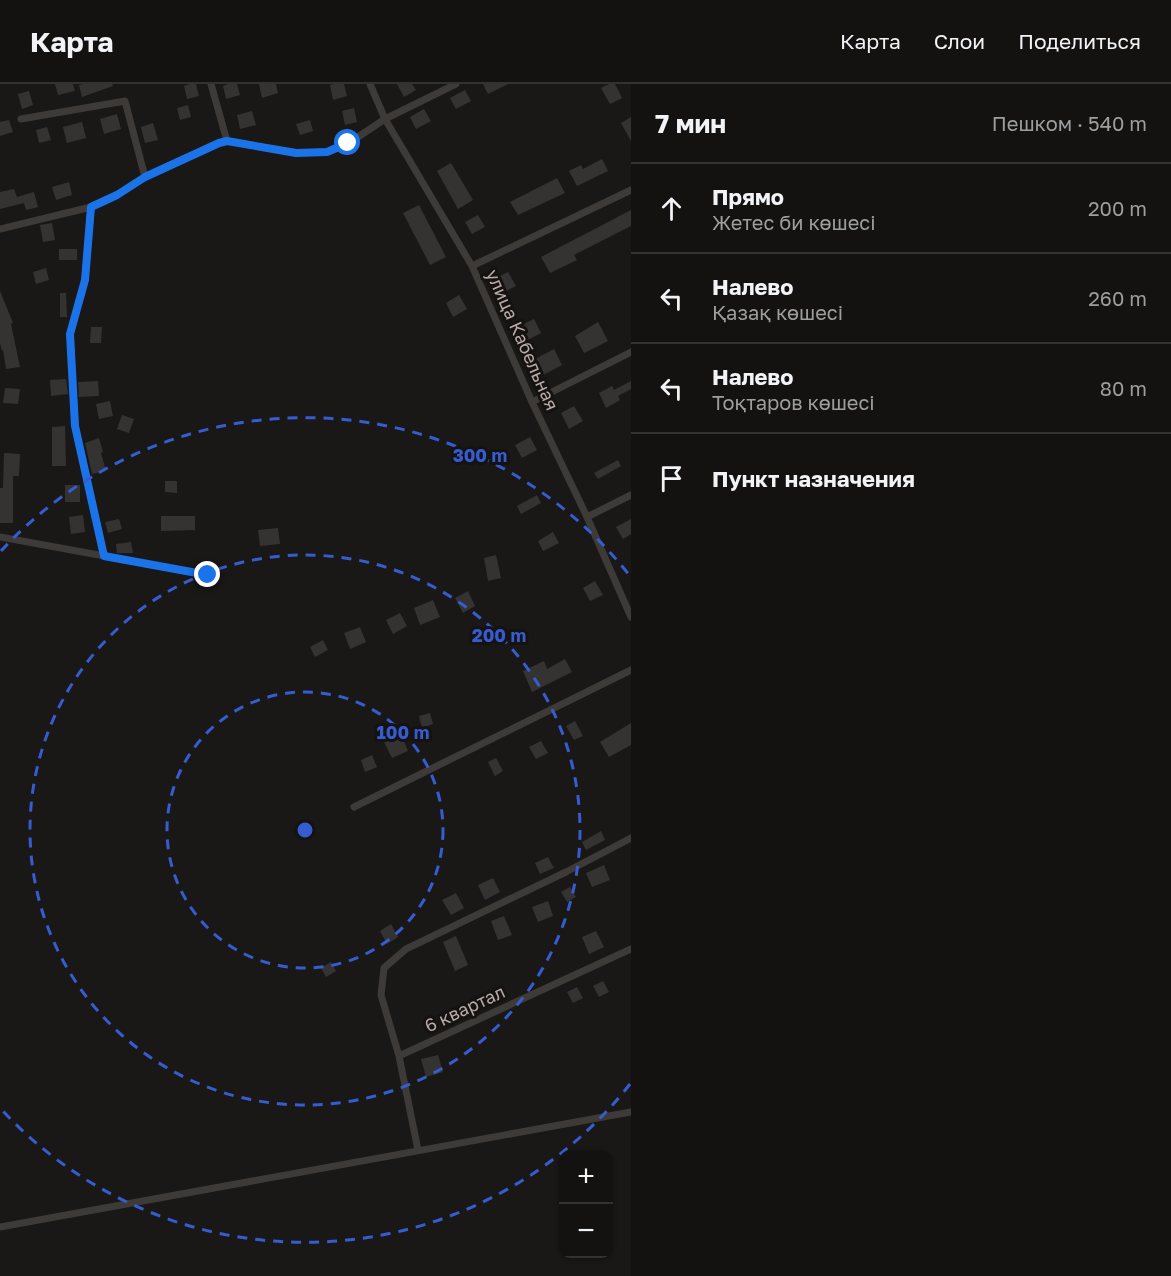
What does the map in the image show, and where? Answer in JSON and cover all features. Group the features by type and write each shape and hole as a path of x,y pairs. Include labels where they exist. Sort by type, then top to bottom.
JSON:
{"street":[{"path":"211,84 227,141"},
{"name":"улица Кабельная","path":"370,84 386,119 472,266 631,617"},
{"path":"0,229 91,207 117,195 145,177 227,141 296,153 327,152 348,143 386,119 456,84"},
{"path":"21,119 125,100 145,177"},
{"path":"472,266 631,190"},
{"path":"91,207 85,280 70,334 75,426 104,556"},
{"path":"532,402 631,352"},
{"path":"587,517 631,495"},
{"path":"0,537 208,575"},
{"path":"354,807 631,670"},
{"path":"418,1150 399,1056 381,995 384,968 406,949 567,872 631,838"},
{"name":"6 квартал","path":"399,1056 631,949"},
{"path":"0,1227 631,1112"}],"building":[{"path":"55,84 73,84 75,91 58,95"},
{"path":"112,84 113,86 82,97 79,85"},
{"path":"196,84 199,96 187,99 184,86"},
{"path":"237,84 240,95 226,99 223,86"},
{"path":"259,84 276,84 278,93 262,98"},
{"path":"344,84 347,96 333,100 330,85"},
{"path":"397,84 412,84 416,90 404,97"},
{"path":"483,84 508,84 488,94"},
{"path":"615,84 622,98 610,104 601,88"},
{"path":"465,90 471,101 456,109 450,98"},
{"path":"29,91 33,105 22,109 18,94"},
{"path":"188,105 191,117 180,120 177,108"},
{"path":"354,108 357,122 345,125 342,111"},
{"path":"424,109 431,121 416,129 410,117"},
{"path":"252,111 256,125 240,129 237,115"},
{"path":"117,114 121,129 104,134 100,119"},
{"path":"631,117 631,141 621,123"},
{"path":"9,120 13,132 0,136 0,122"},
{"path":"310,120 313,131 300,135 296,124"},
{"path":"82,122 86,138 67,143 63,127"},
{"path":"153,123 158,140 145,143 141,127"},
{"path":"47,127 51,140 39,143 36,130"},
{"path":"602,159 608,171 577,186 569,171 581,165 583,169"},
{"path":"451,163 473,200 458,209 437,171"},
{"path":"557,178 565,193 518,215 510,202"},
{"path":"69,182 72,195 56,200 52,187"},
{"path":"14,189 17,197 34,192 38,207 26,210 24,203 0,209 0,192"},
{"path":"419,205 446,257 430,265 403,213"},
{"path":"631,210 631,226 574,255 577,260 550,273 541,257"},
{"path":"478,215 485,227 472,234 465,222"},
{"path":"52,223 55,240 43,242 40,225"},
{"path":"59,249 77,249 77,260 59,260"},
{"path":"46,268 49,280 36,284 33,272"},
{"path":"508,272 516,286 500,294 492,280"},
{"path":"0,291 13,323 11,324 20,367 6,369 0,343"},
{"path":"60,293 66,293 67,317 60,317"},
{"path":"459,295 467,309 453,317 446,303"},
{"path":"534,319 541,333 526,341 518,327"},
{"path":"598,322 608,341 584,353 575,336"},
{"path":"91,327 102,327 101,343 90,343"},
{"path":"554,349 562,365 543,375 535,359"},
{"path":"66,379 68,394 51,396 50,380"},
{"path":"98,381 99,396 79,397 78,382"},
{"path":"631,381 631,389 618,396 620,400 606,408 599,393 612,386 614,390"},
{"path":"5,388 20,389 18,404 3,403"},
{"path":"110,401 113,416 99,419 96,404"},
{"path":"574,406 583,421 569,429 561,413"},
{"path":"122,415 134,419 129,433 117,429"},
{"path":"65,426 66,466 52,466 52,427"},
{"path":"530,437 537,450 522,458 515,445"},
{"path":"99,438 106,471 92,474 85,443"},
{"path":"4,453 20,454 19,476 13,476 13,523 0,523 0,488 3,488"},
{"path":"618,460 621,466 598,479 594,473"},
{"path":"165,481 177,481 177,493 165,492"},
{"path":"65,485 80,485 80,502 65,502"},
{"path":"537,495 541,503 521,514 517,506"},
{"path":"83,515 85,532 71,534 69,517"},
{"path":"161,516 195,516 195,530 161,531"},
{"path":"119,519 122,529 108,533 105,522"},
{"path":"631,519 631,534 623,539 616,527"},
{"path":"278,528 280,544 260,546 258,530"},
{"path":"553,532 559,543 543,551 538,541"},
{"path":"131,542 133,553 117,553 116,544"},
{"path":"496,555 501,578 488,581 484,558"},
{"path":"595,581 603,595 590,601 583,588"},
{"path":"468,591 475,606 463,613 455,598"},
{"path":"433,600 440,617 420,625 414,608"},
{"path":"400,613 407,626 393,634 386,620"},
{"path":"360,627 366,642 350,649 344,633"},
{"path":"323,640 328,650 315,657 310,647"},
{"path":"565,659 572,672 532,692 523,671 544,661 547,669"},
{"path":"430,713 433,724 422,728 419,716"},
{"path":"575,721 583,736 574,740 566,726"},
{"path":"631,723 631,745 609,757 600,742"},
{"path":"401,734 408,751 392,758 384,742"},
{"path":"541,741 548,753 536,759 529,747"},
{"path":"372,755 377,767 365,772 361,760"},
{"path":"496,758 503,771 495,776 488,762"},
{"path":"601,831 605,840 586,850 582,842"},
{"path":"548,857 554,868 540,874 535,863"},
{"path":"604,865 610,880 592,887 586,873"},
{"path":"493,878 500,892 485,900 478,885"},
{"path":"570,887 576,897 567,902 561,892"},
{"path":"456,893 464,908 451,915 442,900"},
{"path":"548,901 553,916 538,922 532,907"},
{"path":"504,916 512,935 498,940 491,921"},
{"path":"391,924 398,937 387,944 380,931"},
{"path":"596,931 604,947 589,954 582,937"},
{"path":"456,936 468,965 455,971 443,942"},
{"path":"331,962 336,971 326,977 321,968"},
{"path":"603,981 609,992 599,997 593,986"},
{"path":"577,987 583,998 573,1003 567,992"},
{"path":"438,1055 443,1072 426,1077 421,1059"}],"route":[{"path":"208,575 104,556 75,426 70,334 85,280 91,207 117,195 145,177 227,141 296,153 327,152 348,143"}]}
